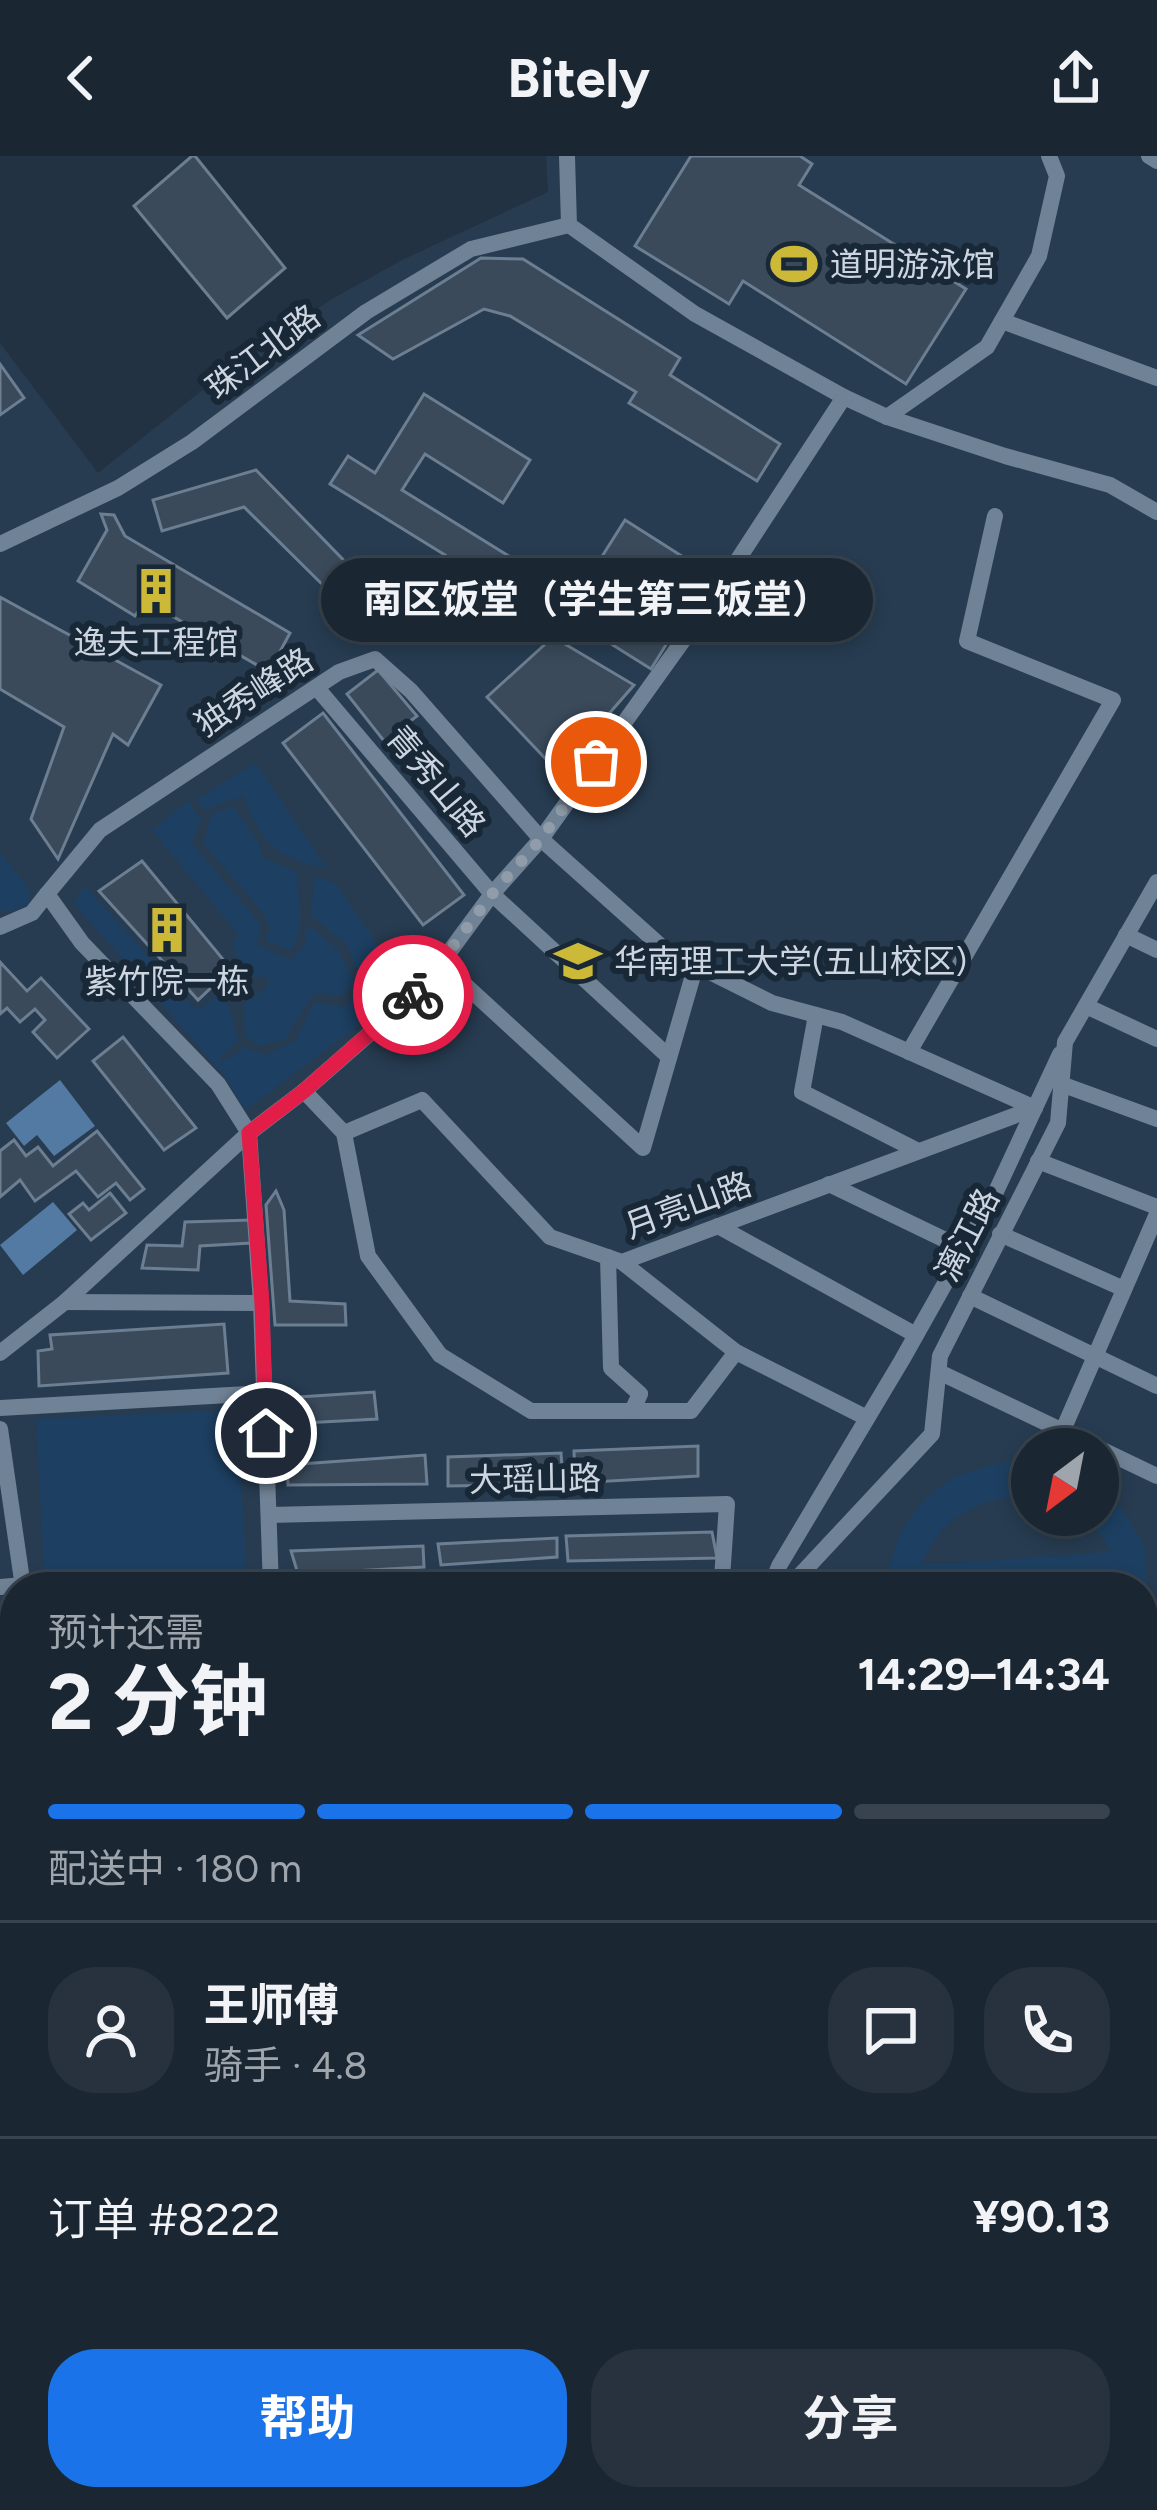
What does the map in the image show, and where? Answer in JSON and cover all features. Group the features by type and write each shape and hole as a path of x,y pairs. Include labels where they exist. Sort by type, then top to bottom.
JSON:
{"street":[{"path":"567,156 569,225 695,314 887,417 1110,484 1157,512"},
{"path":"887,417 988,347 1039,256 1057,176 1049,156"},
{"path":"1149,156 1157,160"},
{"name":"珠江北路","path":"0,544 118,488 192,442 367,312 471,249 569,225"},
{"path":"1002,321 1157,378"},
{"path":"0,1353 65,1302 249,1133 424,985 492,894 541,839 707,607 844,397"},
{"path":"909,1052 1113,700 967,641 995,516"},
{"name":"独秀峰路","path":"0,927 32,913 100,830 339,672 375,658 411,691 541,839 664,950 772,1003 842,1022 1035,1108"},
{"name":"青秀山路","path":"317,688 492,894 669,1058"},
{"name":"漓江路","path":"803,1572 932,1434 940,1356 1058,1123 1065,1042 1157,882"},
{"path":"47,894 82,943 218,1084 249,1133 262,1303 271,1572"},
{"path":"1126,935 1157,950"},
{"path":"440,962 643,1148 696,965"},
{"path":"1086,1006 1157,1039"},
{"path":"816,1015 802,1092 918,1151"},
{"path":"777,1572 993,1198 1065,1042"},
{"path":"1061,1084 1157,1119"},
{"path":"304,1091 344,1133 368,1256 440,1355 532,1411 691,1411 736,1352"},
{"name":"月亮山路","path":"344,1133 422,1100 550,1237 615,1259 718,1226 1035,1108"},
{"path":"1038,1161 1157,1210 1064,1428"},
{"path":"829,1184 964,1249"},
{"path":"718,1226 916,1335"},
{"path":"1000,1234 1124,1289"},
{"path":"615,1259 611,1368 640,1394 632,1411"},
{"path":"615,1259 736,1352 867,1418"},
{"path":"970,1296 1157,1386"},
{"path":"65,1302 262,1303"},
{"path":"939,1372 1059,1428"},
{"path":"0,1408 264,1393"},
{"path":"0,1429 21,1572"},
{"path":"1119,1457 1157,1476"},
{"name":"大瑶山路","path":"269,1515 727,1504 727,1572"}],"shaded area":[{"name":"华南理工大学(五山校区)","path":"546,156 1157,156 1157,1572 0,1572 0,343 98,473 209,385 330,300 402,260 548,192"},
{"path":"256,763 327,869 273,846 243,796 205,810 197,799"},
{"path":"188,801 201,818 192,843 261,925 257,944 290,960 306,944 306,930 313,928 338,950 355,983 343,996 317,993 285,1040 259,1046 245,1036 244,1003 266,988 270,979 245,975 232,944 238,934 152,830"},
{"path":"233,806 258,841 263,858 297,872 300,924 291,951 265,940 270,929 263,913 204,844 211,814"},
{"path":"0,854 28,886 30,905 0,910"},
{"path":"315,876 336,884 408,988 246,1110 223,1074 74,903 85,886 197,1010 220,994 230,1007 238,1042 219,1057 222,1062 245,1047 265,1055 295,1041 314,1002 345,1007 365,989 347,945 311,915"},
{"path":"60,1080 95,1126 54,1156 37,1135 24,1146 6,1123"},
{"path":"53,1202 77,1230 23,1275 0,1245"},
{"path":"237,1410 246,1572 44,1572 36,1419"},
{"path":"1011,1462 1011,1498 972,1508 951,1521 921,1565 1112,1552 1101,1536 1119,1536 1119,1506 1144,1545 1146,1572 889,1572 898,1539 916,1511 959,1475"}],"building":[{"path":"192,156 285,268 227,318 134,206"},
{"name":"道明游泳馆","path":"691,156 800,156 812,164 799,185 966,289 906,384 743,281 729,304 635,246"},
{"path":"481,258 523,259 680,358 670,375 780,444 757,481 629,403 636,392 510,316 484,309 393,359 358,335"},
{"path":"0,364 24,398 0,415"},
{"path":"424,394 530,460 503,503 425,454 402,490 512,558 472,621 423,590 445,555 330,484 348,456 375,473"},
{"path":"256,470 361,578 338,600 244,507 162,531 153,500"},
{"name":"逸夫工程馆","path":"101,514 114,515 125,536 290,633 269,672 146,601 135,616 78,581 107,530"},
{"path":"625,520 710,574 695,598 638,562 612,603 669,640 651,669 565,615"},
{"path":"0,597 161,685 128,745 113,734 58,859 31,819 64,727 0,689"},
{"path":"553,637 634,685 558,772 487,697"},
{"path":"378,670 417,716 384,741 347,694"},
{"path":"323,713 464,895 423,925 283,743"},
{"name":"紫竹院一栋","path":"142,861 231,969 198,1000 99,891"},
{"path":"0,962 27,991 41,978 89,1029 57,1058 33,1032 45,1020 35,1009 20,1022 7,1008 0,1014"},
{"path":"123,1037 196,1128 164,1150 93,1061"},
{"path":"97,1131 144,1189 130,1200 116,1183 98,1197 76,1171 35,1201 20,1180 0,1197 0,1151 14,1140 26,1156 38,1147 53,1166"},
{"path":"276,1191 284,1210 290,1301 345,1304 346,1325 275,1325 266,1205"},
{"path":"110,1193 126,1213 91,1240 69,1214 83,1203 89,1210"},
{"path":"251,1220 251,1243 200,1246 198,1270 142,1268 147,1245 182,1246 185,1222"},
{"path":"224,1324 228,1373 39,1386 38,1351 52,1349 50,1335"},
{"path":"374,1392 377,1419 286,1424 284,1398"},
{"path":"698,1446 698,1476 575,1483 574,1451"},
{"path":"561,1453 563,1484 448,1486 448,1457"},
{"path":"425,1455 427,1484 288,1485 287,1465"},
{"path":"712,1532 717,1558 568,1561 566,1536"},
{"path":"557,1538 557,1557 441,1565 438,1544"},
{"path":"423,1546 424,1567 297,1572 291,1551"}],"way so far":[{"path":"413,995 541,839 596,762"}],"place":[{"name":"道明游泳馆","path":"794,264"},
{"name":"逸夫工程馆","path":"156,591"},
{"name":"南区饭堂（学生第三饭堂）","path":"596,762"},
{"name":"紫竹院一栋","path":"167,930"},
{"name":"华南理工大学(五山校区)","path":"578,961"}],"route":[{"path":"266,1433 249,1133 413,995"}]}
